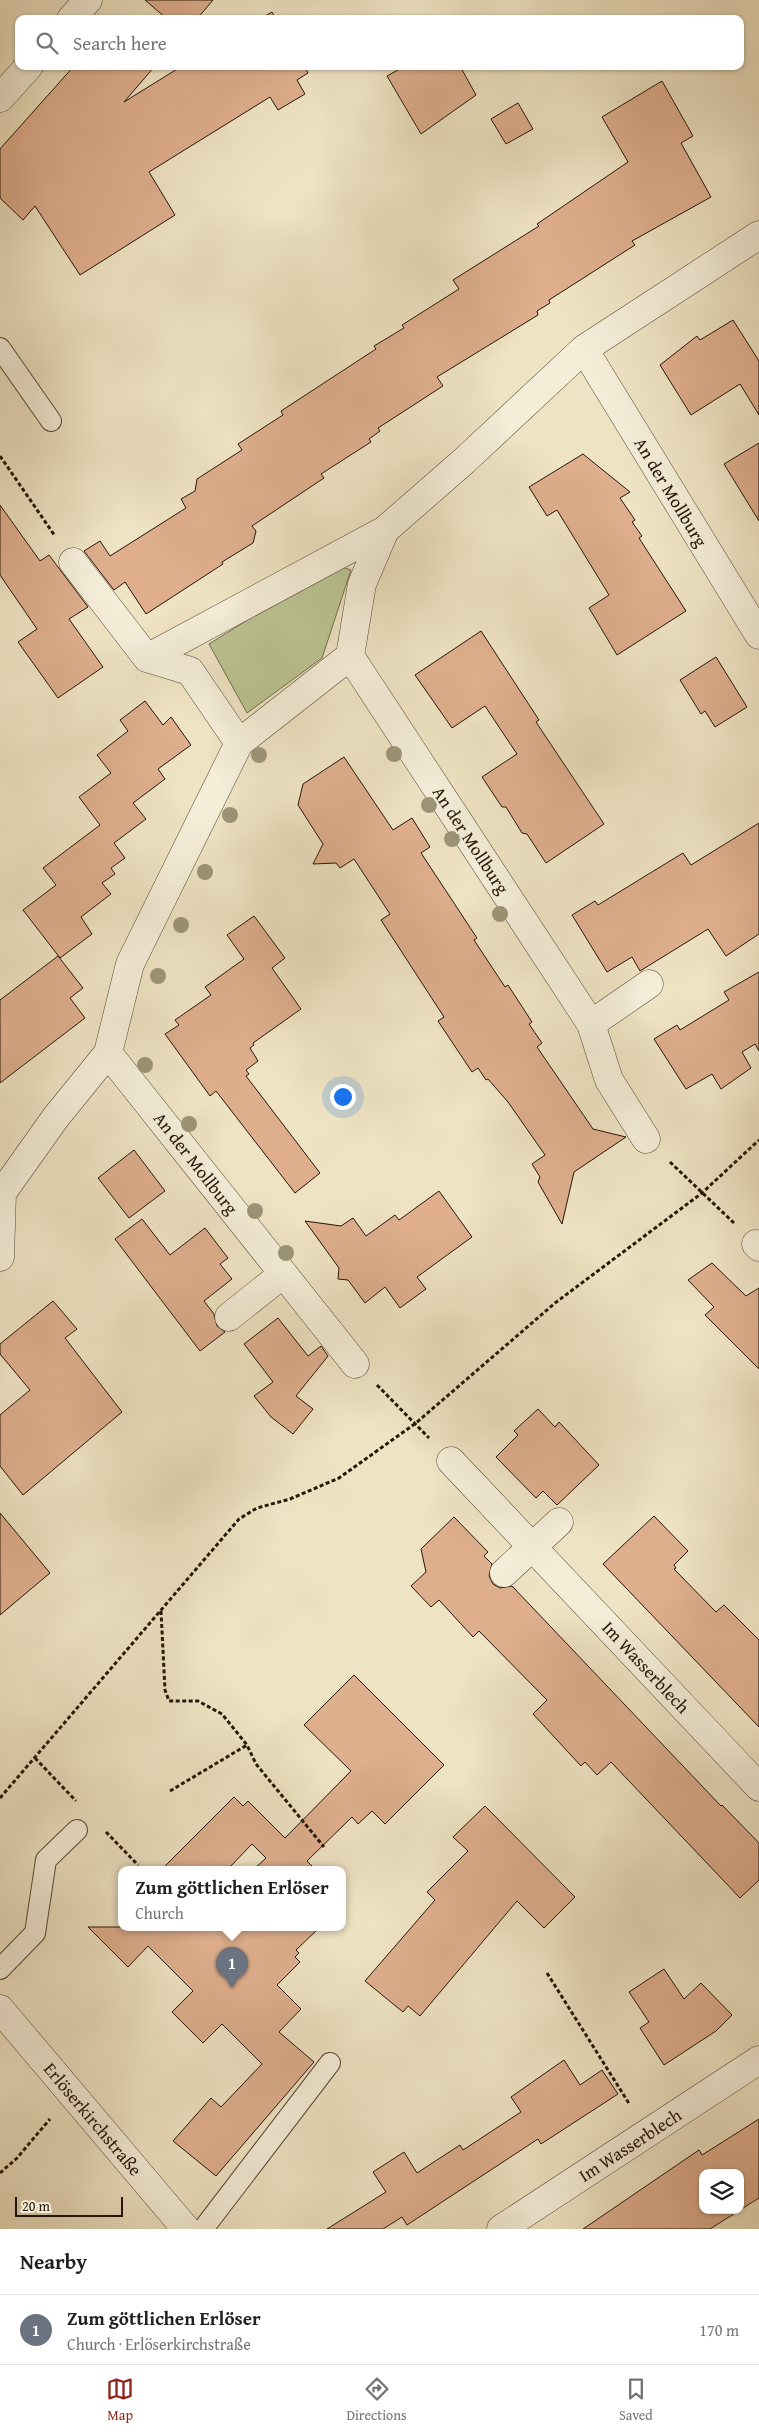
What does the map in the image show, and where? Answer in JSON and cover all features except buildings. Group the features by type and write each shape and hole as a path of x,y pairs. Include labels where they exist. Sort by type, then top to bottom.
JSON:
{"street":[{"path":"75,15 88,0"},
{"path":"0,98 25,70"},
{"path":"147,658 385,530 464,461 584,349 759,235"},
{"name":"An der Mollburg","path":"584,349 759,635"},
{"path":"0,1257 2,1193 56,1118 108,1053 130,964 239,743 350,656 362,584 385,530"},
{"path":"73,562 147,658 190,671 239,743"},
{"name":"An der Mollburg","path":"350,656 591,1024 609,1080 646,1139"},
{"path":"591,1024 649,984"},
{"name":"An der Mollburg","path":"108,1053 355,1364"},
{"path":"229,1317 283,1274"},
{"name":"Im Wasserblech","path":"451,1461 759,1787"},
{"path":"504,1573 559,1522"},
{"name":"Erlöserkirchstraße","path":"0,2009 186,2229"},
{"name":"Im Wasserblech","path":"501,2229 759,2060"}],"lane":[{"path":"0,348 51,422"},
{"path":"0,1969 35,1933 46,1860 77,1830"},
{"path":"203,2229 330,2063"}],"path":[{"path":"0,456 73,562"},
{"path":"646,1139 757,1246"},
{"path":"0,1798 239,1519 257,1508 290,1499 338,1478 416,1423 555,1303 702,1193 759,1140"},
{"path":"355,1364 416,1423 451,1461"},
{"path":"161,1610 165,1690 170,1702 198,1701 222,1714 246,1745 256,1764 324,1847"},
{"path":"170,1791 246,1745"},
{"path":"547,1973 648,2133"},
{"path":"0,2173 17,2158 71,2094"}],"green space":[{"path":"336,565 351,570 322,658 247,713 209,644"}],"place":[{"name":"Zum göttlichen Erlöser","path":"232,1988"}]}
